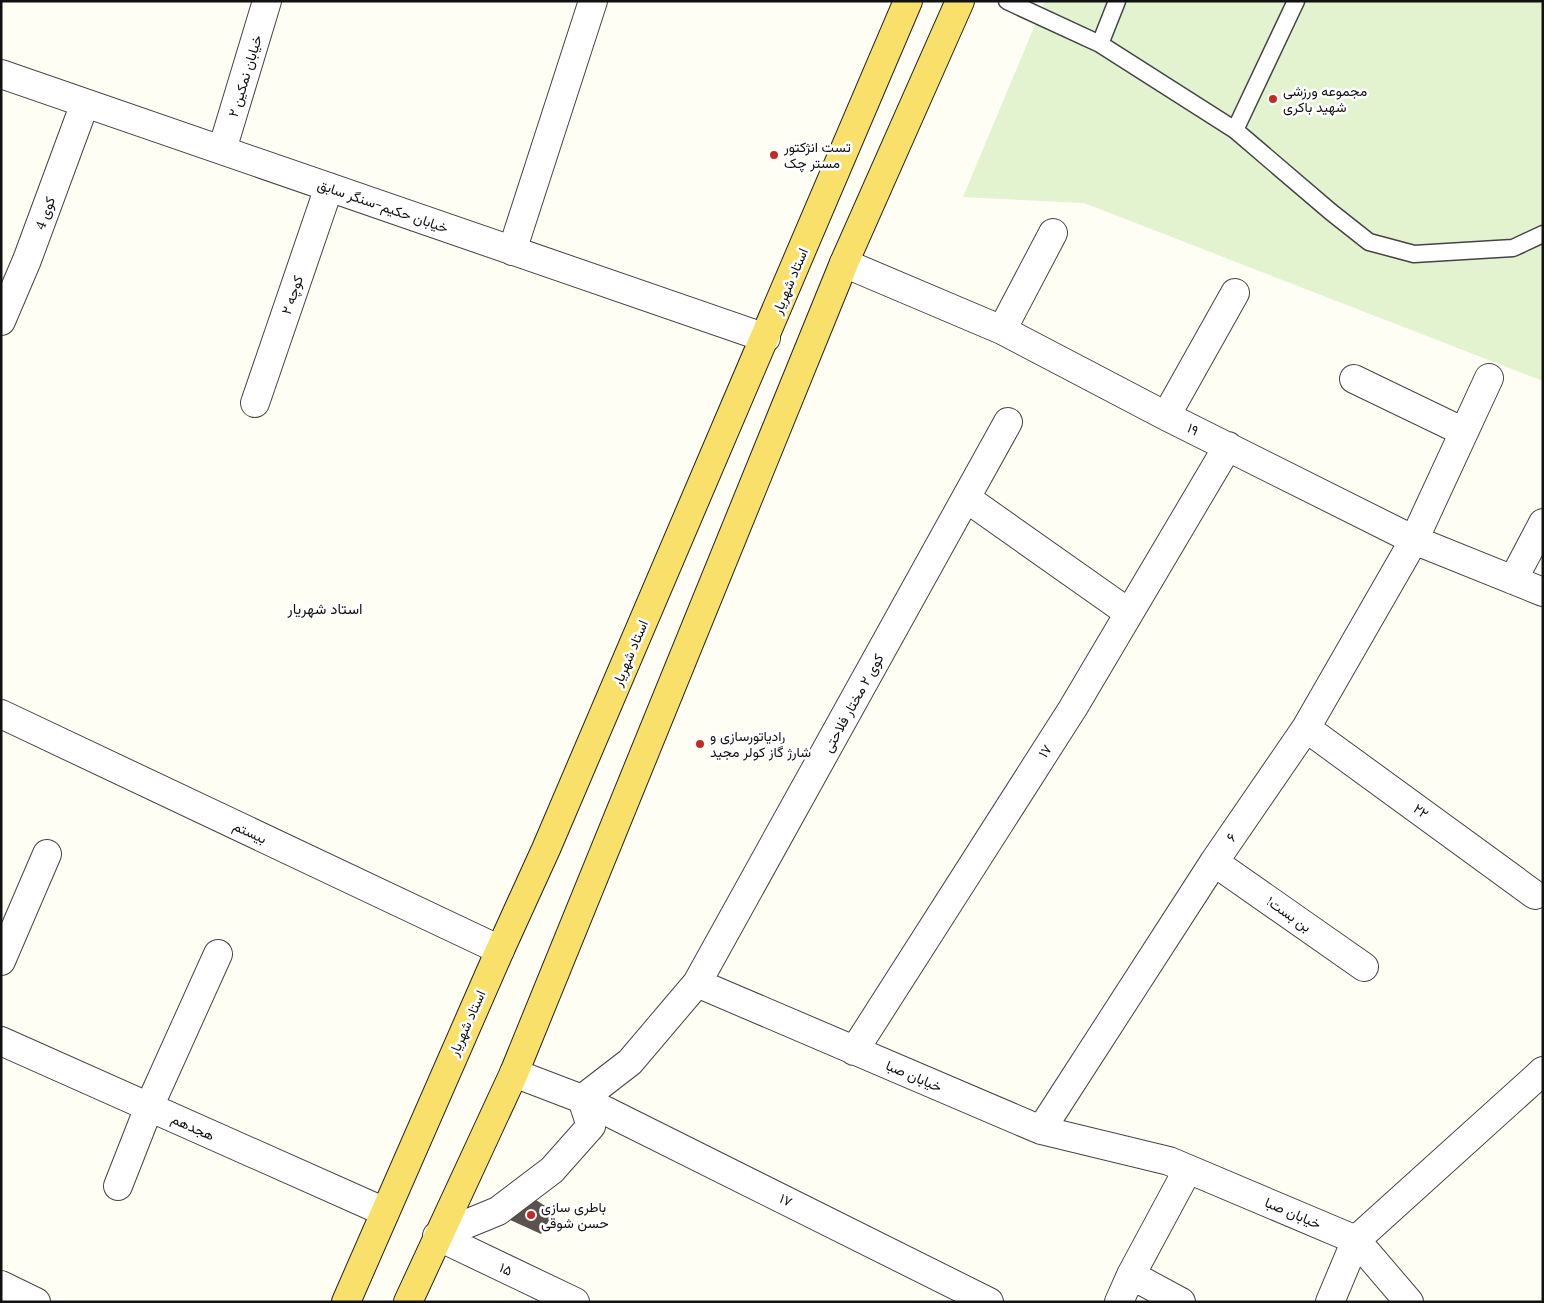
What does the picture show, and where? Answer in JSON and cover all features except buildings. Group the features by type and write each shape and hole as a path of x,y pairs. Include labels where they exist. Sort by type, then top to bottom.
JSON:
{"main road":[{"name":"استاد شهریار","path":"346,1302 546,849 766,338 908,1"},
{"path":"408,1302 514,1074 844,263 960,1"}],"street":[{"name":"خیابان نمکین ۲","path":"222,150 267,1"},
{"path":"512,251 593,1"},
{"name":"خیابان حکیم-سنگر سابق","path":"1,74 766,338"},
{"name":"کوی 4","path":"1,322 27,260 85,103"},
{"name":"کوچه ۲","path":"255,403 329,187"},
{"path":"1002,330 1053,233"},
{"name":"۱۹","path":"844,263 1002,330 1166,416 1414,540 1543,592"},
{"path":"1166,416 1235,292"},
{"name":"۶","path":"1041,1130 1214,862 1306,728 1414,540 1489,378"},
{"path":"1354,379 1464,432"},
{"name":"کوی ۲ مختار فلاحتی","path":"697,983 1008,422"},
{"name":"۱۷","path":"854,1051 1073,708 1228,446"},
{"path":"966,498 1129,613"},
{"path":"1513,580 1543,523"},
{"name":"بیستم","path":"1,714 500,950"},
{"name":"۲۲","path":"1306,728 1535,895"},
{"path":"1,961 46,854"},
{"name":"بن بست۱","path":"1214,862 1364,967"},
{"path":"118,1186 149,1107 218,954"},
{"path":"582,1099 630,1062 697,983"},
{"name":"خیابان صبا","path":"697,983 1041,1130 1168,1161 1356,1240"},
{"name":"هجدهم","path":"1,1041 385,1212"},
{"path":"1330,1302 1356,1240 1543,1071"},
{"path":"514,1074 582,1099"},
{"path":"438,1236 498,1211 552,1170 591,1126 582,1099"},
{"name":"۱۷","path":"582,1099 989,1302"},
{"path":"1120,1302 1131,1275 1188,1169"},
{"name":"۱۵","path":"438,1236 575,1302"},
{"path":"1356,1240 1409,1302"},
{"path":"1131,1275 1181,1302"},
{"path":"1,1285 36,1302"}],"lane":[{"path":"1007,1 1100,44 1235,130 1369,242 1414,254 1513,248 1543,234"},
{"path":"1100,44 1117,1"},
{"path":"1235,130 1296,1"}],"green space":[{"name":"مجموعه ورزشی شهید باکری","path":"1045,1 1543,1 1543,381 1084,203 963,197"}],"place":[{"name":"مجموعه ورزشی شهید باکری","path":"1273,99"},
{"name":"تست انژکتور مستر چک","path":"774,155"},
{"name":"رادیاتورسازی و شارژ گاز کولر مجید","path":"700,744"},
{"name":"باطری سازی حسن شوقی","path":"531,1215"}],"district":[{"name":"استاد شهریار","path":"325,608"}]}
